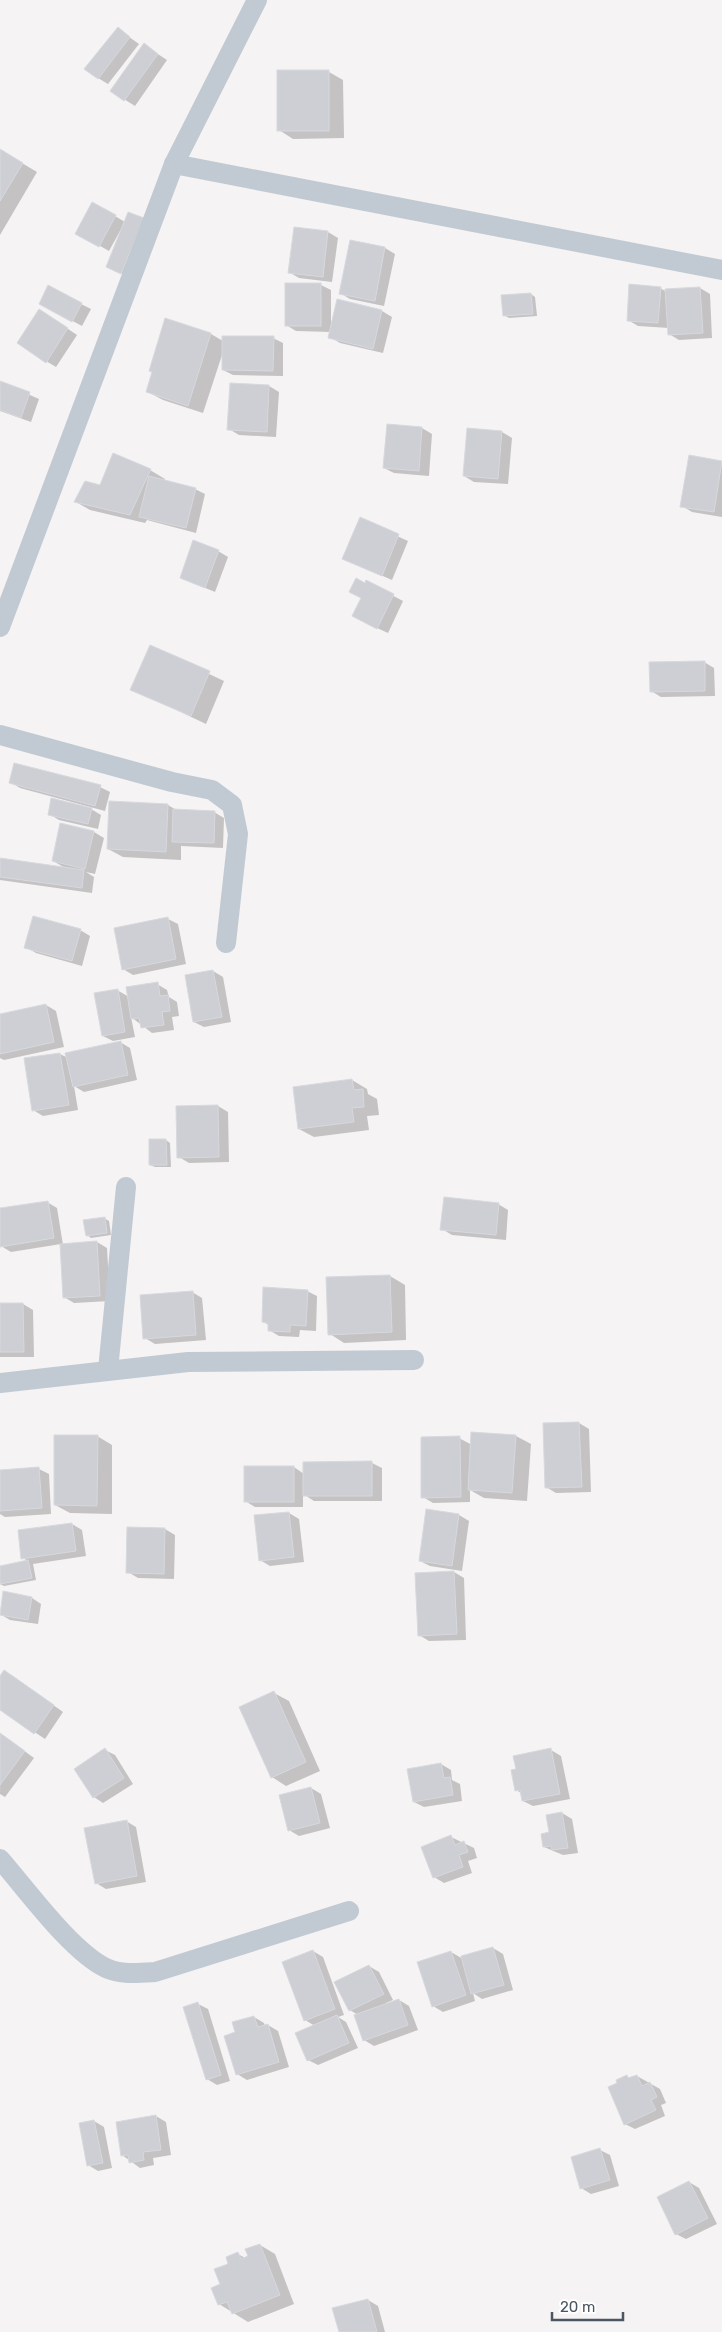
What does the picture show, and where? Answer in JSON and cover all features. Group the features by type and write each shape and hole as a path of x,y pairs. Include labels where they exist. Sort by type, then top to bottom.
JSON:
{"street":[{"path":"0,627 174,164 257,0"},
{"path":"174,164 722,270"},
{"path":"0,734 172,782 212,790 232,805 238,834 226,943"},
{"path":"108,1370 126,1187"},
{"path":"0,1383 188,1362 414,1360"},
{"path":"0,1859 76,1947 107,1969 134,1973 155,1972 349,1911"}],"building":[{"path":"118,27 130,37 98,79 84,69"},
{"path":"144,43 158,54 124,101 110,91"},
{"path":"277,70 329,70 329,131 277,131"},
{"path":"0,149 23,163 0,201"},
{"path":"92,202 116,215 99,247 75,234"},
{"path":"128,212 144,218 121,274 106,267"},
{"path":"294,227 328,231 323,277 288,273"},
{"path":"350,240 385,247 375,301 339,294"},
{"path":"285,283 321,283 321,326 285,326"},
{"path":"629,284 661,287 658,323 627,321"},
{"path":"48,285 82,303 72,322 39,304"},
{"path":"700,287 703,333 668,335 665,289"},
{"path":"531,293 533,314 503,316 501,295"},
{"path":"337,299 382,310 373,349 328,338"},
{"path":"39,309 68,328 46,363 17,343"},
{"path":"165,318 211,333 188,406 146,392 152,372 149,371"},
{"path":"222,336 274,336 273,371 222,370"},
{"path":"0,381 30,392 21,418 0,410"},
{"path":"230,383 269,385 267,432 227,430"},
{"path":"387,424 422,427 419,471 383,468"},
{"path":"467,428 502,431 498,479 463,476"},
{"path":"113,453 151,469 130,515 74,502 85,481 100,485"},
{"path":"689,455 722,461 714,512 680,507"},
{"path":"149,476 196,488 186,528 139,517"},
{"path":"360,517 399,534 382,576 342,559"},
{"path":"193,540 219,550 205,588 180,578"},
{"path":"356,578 365,583 366,580 394,594 377,629 352,616 361,598 349,592"},
{"path":"150,645 210,671 191,716 130,690"},
{"path":"705,661 705,691 650,692 649,662"},
{"path":"14,763 101,785 95,806 9,783"},
{"path":"51,798 92,808 88,824 48,815"},
{"path":"109,801 168,804 166,852 107,849"},
{"path":"173,809 215,811 214,843 172,842"},
{"path":"60,823 94,831 85,869 52,861"},
{"path":"0,858 84,870 82,888 0,877"},
{"path":"33,916 81,929 72,961 24,948"},
{"path":"168,917 176,959 122,970 114,928"},
{"path":"213,970 222,1017 193,1022 185,975"},
{"path":"158,982 160,996 168,995 170,1011 162,1012 164,1025 141,1028 139,1018 131,1019 126,987"},
{"path":"118,989 125,1032 102,1036 94,993"},
{"path":"46,1004 54,1042 0,1054 0,1014"},
{"path":"121,1041 128,1075 73,1087 65,1053"},
{"path":"60,1053 69,1105 32,1111 24,1058"},
{"path":"352,1079 354,1090 363,1089 364,1107 352,1108 354,1122 298,1129 293,1087"},
{"path":"218,1105 219,1157 177,1158 176,1106"},
{"path":"149,1139 166,1139 167,1165 149,1165"},
{"path":"444,1197 499,1203 496,1235 440,1230"},
{"path":"48,1201 54,1238 0,1247 0,1208"},
{"path":"105,1217 107,1233 86,1236 83,1220"},
{"path":"97,1241 100,1296 63,1298 60,1244"},
{"path":"390,1275 392,1332 328,1335 326,1277"},
{"path":"263,1287 308,1290 306,1326 290,1325 290,1332 268,1331 268,1323 262,1322"},
{"path":"193,1291 196,1335 143,1339 140,1295"},
{"path":"0,1303 23,1303 24,1352 0,1352"},
{"path":"579,1422 582,1487 545,1488 543,1423"},
{"path":"471,1432 516,1435 512,1493 468,1490"},
{"path":"54,1435 98,1435 97,1506 54,1505"},
{"path":"460,1436 461,1497 421,1498 421,1437"},
{"path":"372,1461 372,1496 303,1496 303,1462"},
{"path":"244,1466 294,1466 294,1502 244,1502"},
{"path":"39,1467 42,1508 0,1511 0,1470"},
{"path":"426,1509 459,1514 452,1566 419,1561"},
{"path":"289,1512 294,1557 259,1561 254,1515"},
{"path":"72,1523 76,1551 21,1559 18,1530"},
{"path":"127,1527 165,1528 164,1574 126,1573"},
{"path":"28,1560 32,1578 0,1584 0,1566"},
{"path":"454,1571 457,1634 418,1636 415,1573"},
{"path":"3,1591 32,1597 28,1620 0,1615"},
{"path":"4,1670 54,1705 34,1734 0,1710 0,1676"},
{"path":"274,1691 306,1762 271,1778 239,1707"},
{"path":"0,1733 25,1751 0,1785"},
{"path":"105,1748 124,1778 93,1798 74,1769"},
{"path":"551,1748 560,1794 522,1801 520,1790 515,1791 511,1770 516,1769 513,1756"},
{"path":"441,1763 444,1778 450,1777 453,1795 413,1802 407,1769"},
{"path":"311,1787 320,1823 288,1831 279,1795"},
{"path":"562,1812 568,1848 552,1850 551,1846 543,1847 541,1834 549,1832 546,1815"},
{"path":"127,1820 137,1876 95,1884 84,1828"},
{"path":"451,1835 455,1845 464,1841 468,1852 459,1855 463,1867 433,1878 421,1847"},
{"path":"493,1947 504,1985 471,1994 461,1956"},
{"path":"313,1950 335,2009 304,2021 282,1962"},
{"path":"451,1951 466,1995 432,2007 417,1962"},
{"path":"369,1965 384,1994 349,2011 334,1982"},
{"path":"399,1999 408,2025 363,2041 354,2015"},
{"path":"198,2002 221,2075 206,2080 183,2007"},
{"path":"337,2015 349,2043 307,2061 295,2033"},
{"path":"254,2016 258,2027 268,2024 279,2062 236,2075 224,2036 235,2032 232,2022"},
{"path":"627,2075 628,2078 637,2075 642,2086 650,2082 657,2097 651,2100 656,2110 624,2125 608,2087 617,2083 616,2080"},
{"path":"156,2115 161,2150 143,2152 144,2160 129,2163 128,2155 121,2156 116,2122"},
{"path":"94,2120 103,2163 87,2166 79,2123"},
{"path":"600,2148 610,2180 580,2189 571,2157"},
{"path":"689,2181 708,2218 675,2235 657,2197"},
{"path":"260,2244 280,2295 232,2314 227,2302 218,2305 211,2288 220,2284 214,2269 228,2264 226,2257 238,2252 241,2259 248,2256 245,2249"},
{"path":"368,2299 377,2332 339,2332 332,2308"}]}
